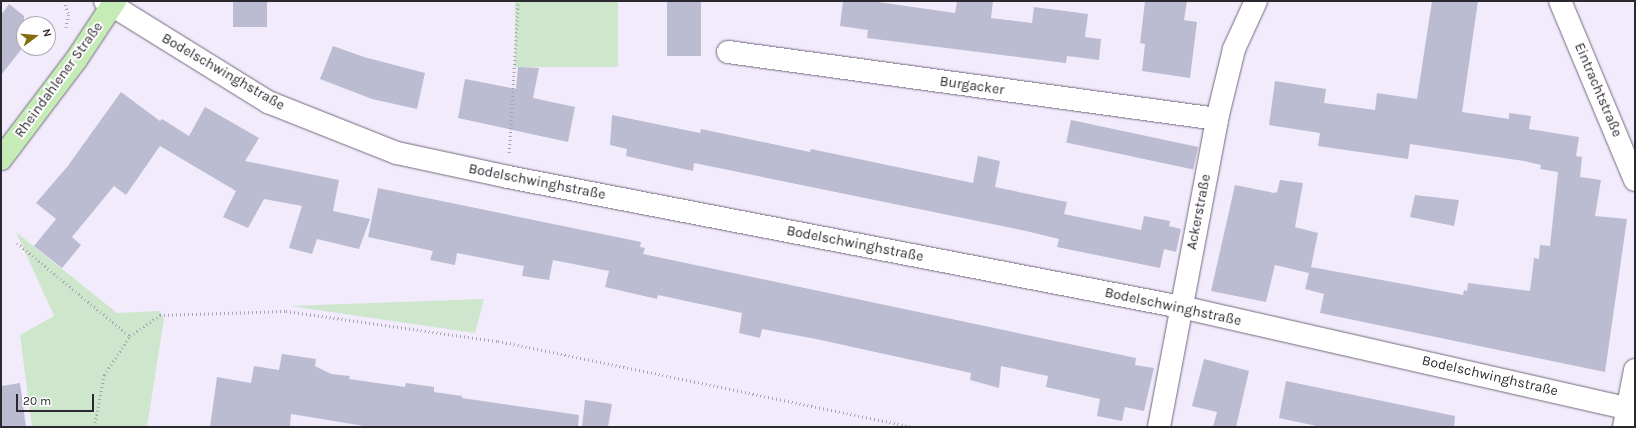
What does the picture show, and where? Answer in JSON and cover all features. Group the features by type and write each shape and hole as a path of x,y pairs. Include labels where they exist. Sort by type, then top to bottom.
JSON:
{"main road":[{"name":"Rheindahlener Straße","path":"1,159 76,60 111,3"}],"street":[{"name":"Ackerstraße","path":"1159,427 1217,119 1234,49 1256,1"},
{"name":"Eintrachtstraße","path":"1560,1 1635,180"},
{"name":"Bodelschwinghstraße","path":"111,3 268,102 397,153 508,177 1181,307 1629,415"},
{"name":"Burgacker","path":"728,52 1217,119"},
{"path":"1629,415 1635,370"}],"path":[{"path":"508,177 518,1"},
{"path":"17,243 130,336"},
{"path":"94,427 104,375 130,336 160,316 286,311 498,341 914,427"}],"green space":[{"path":"515,1 618,1 618,67 515,67"},
{"path":"16,232 117,313 160,311 164,319 147,427 32,427 20,335 54,316"},
{"path":"484,299 475,333 290,306"}],"building":[{"path":"233,1 267,1 267,27 233,27"},
{"path":"667,1 701,1 701,56 667,56"},
{"path":"843,1 871,1 955,13 957,1 993,1 991,18 1032,23 1034,7 1088,14 1085,37 1101,39 1099,60 1067,56 1066,63 867,38 868,30 840,26"},
{"path":"1145,1 1187,1 1184,20 1197,22 1190,78 1142,71 1145,44 1140,43"},
{"path":"1432,1 1478,1 1462,112 1509,119 1509,113 1531,116 1529,129 1579,137 1576,156 1582,157 1580,177 1601,180 1595,216 1627,219 1605,372 1320,313 1324,294 1305,289 1309,273 1275,265 1266,302 1211,291 1235,185 1274,193 1277,192 1280,180 1303,183 1295,227 1318,233 1311,267 1463,295 1464,290 1467,291 1468,283 1530,291 1534,258 1539,259 1540,245 1550,246 1558,172 1540,169 1541,165 1524,161 1410,144 1408,159 1318,146 1320,133 1269,125 1275,81 1326,89 1324,103 1375,110 1377,93 1417,99"},
{"path":"9,4 24,16 16,16 16,56 1,75 1,15"},
{"path":"333,46 364,57 425,73 417,109 372,99 320,79"},
{"path":"518,67 539,68 533,98 575,107 568,142 458,118 465,79 516,89"},
{"path":"121,92 160,121 162,119 189,136 205,107 259,138 245,161 339,180 333,211 370,219 359,249 317,239 312,254 289,248 302,206 264,199 248,228 223,217 236,191 160,146 126,195 114,186 72,237 81,245 62,268 34,246 56,219 36,203 67,167"},
{"path":"612,115 700,133 701,129 810,152 811,149 973,183 978,156 1000,161 995,187 1067,202 1064,214 1141,230 1144,216 1170,221 1169,226 1181,229 1176,252 1164,249 1160,268 1057,247 1059,239 1026,231 694,163 693,171 626,156 627,149 610,145"},
{"path":"1071,120 1198,147 1193,170 1066,142"},
{"path":"378,188 641,242 640,247 645,248 643,254 1136,358 1135,365 1154,368 1144,411 1125,407 1122,421 1097,416 1100,399 1046,387 1048,376 1001,366 999,388 970,380 971,373 816,339 762,329 760,338 739,333 742,313 658,295 657,299 605,287 609,271 553,260 549,280 522,276 524,266 457,253 455,265 430,260 433,251 368,237"},
{"path":"1415,195 1459,200 1454,226 1410,217"},
{"path":"282,354 316,359 315,366 331,374 350,376 349,379 405,387 406,383 434,387 434,392 462,396 462,398 579,415 578,427 370,427 291,414 290,427 210,427 217,377 251,383 254,366 279,370"},
{"path":"1204,359 1249,371 1236,427 1213,427 1217,412 1192,406"},
{"path":"1286,381 1455,416 1454,427 1321,427 1279,418"},
{"path":"20,383 26,427 1,427 1,386"},
{"path":"585,400 612,404 608,427 582,427"}]}
